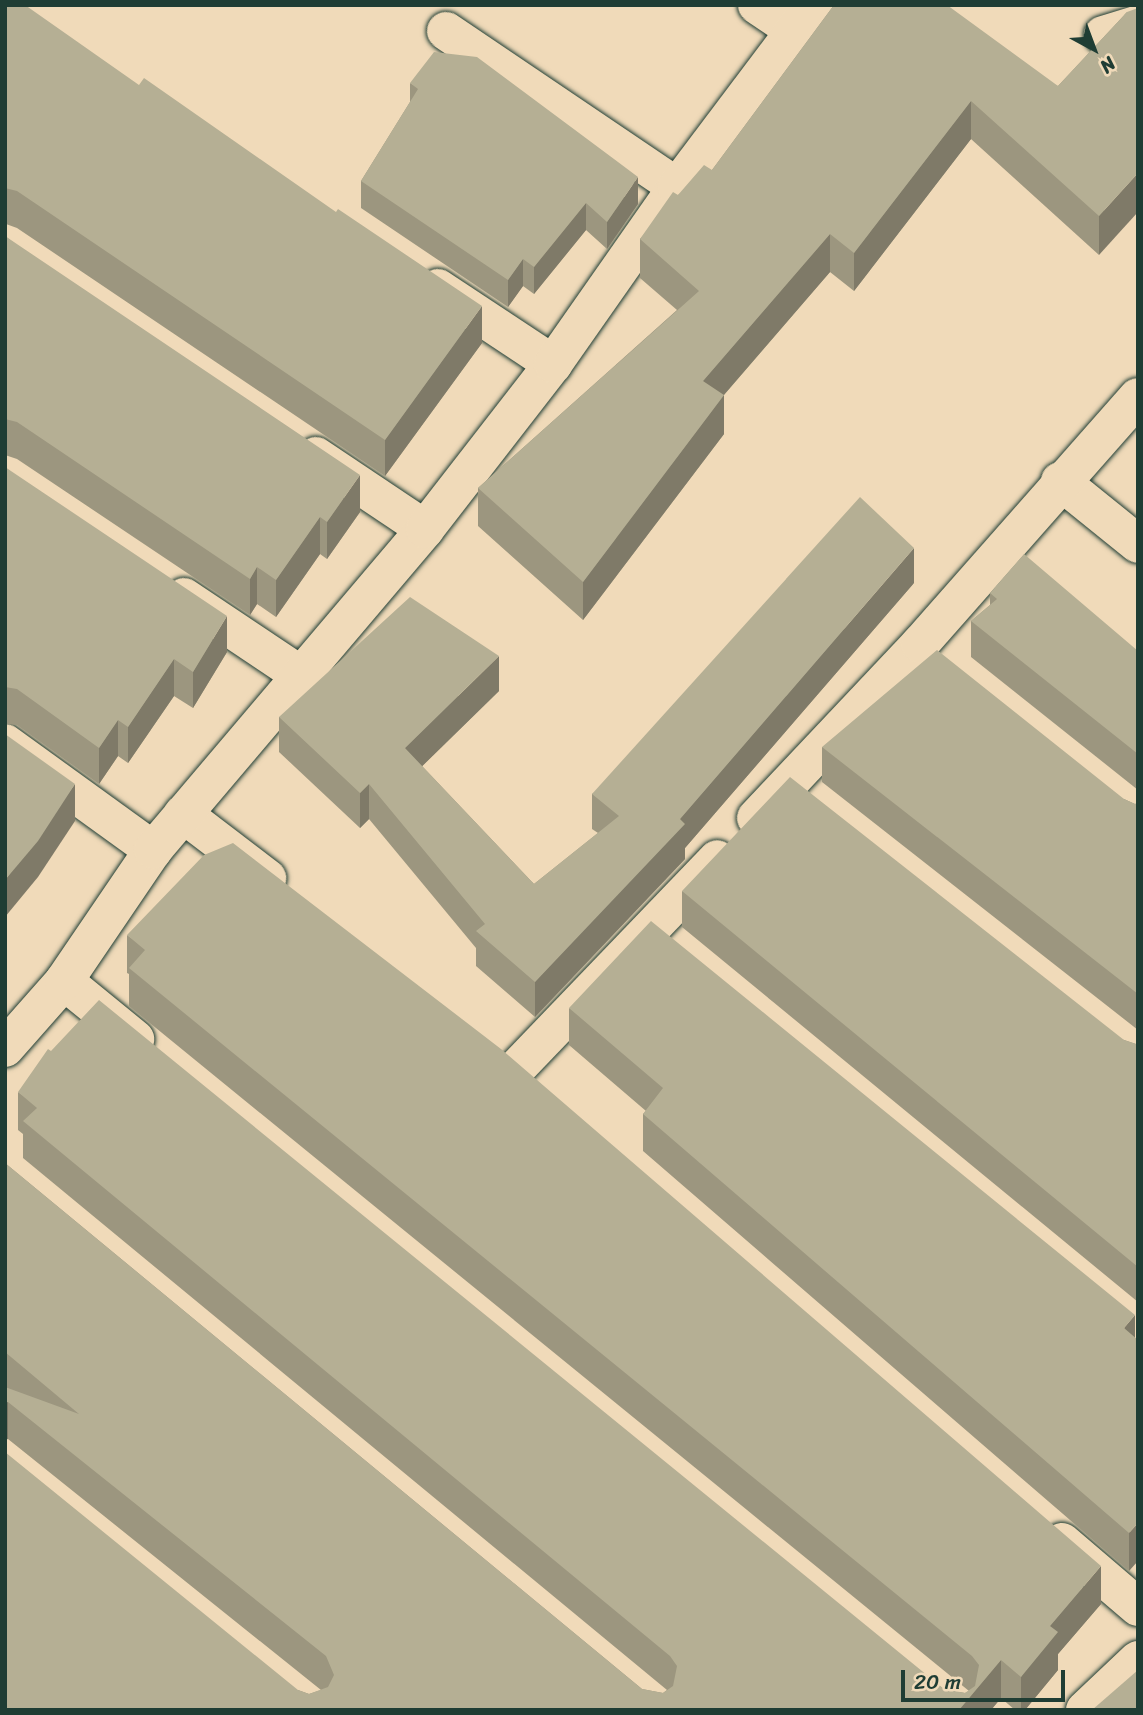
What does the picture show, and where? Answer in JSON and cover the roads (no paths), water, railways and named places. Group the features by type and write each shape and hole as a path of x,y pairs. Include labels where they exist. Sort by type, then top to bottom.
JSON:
{"street":[{"path":"12,1027 64,981 153,850 299,674 425,530 553,364 677,187 804,18 757,5"},
{"path":"446,31 677,187"},
{"path":"413,271 553,364"},
{"path":"515,1070 920,644 1060,481 1138,397"},
{"path":"289,438 425,530"},
{"path":"1060,481 1138,544"},
{"path":"152,576 299,674"},
{"path":"920,644 952,670"},
{"path":"5,743 153,850"},
{"path":"789,784 822,810"},
{"path":"183,814 294,900"},
{"path":"650,929 681,956"},
{"path":"64,981 161,1060"},
{"path":"482,1045 547,1098"},
{"path":"1032,1516 1138,1607"},
{"path":"1085,1710 1138,1660"}]}
